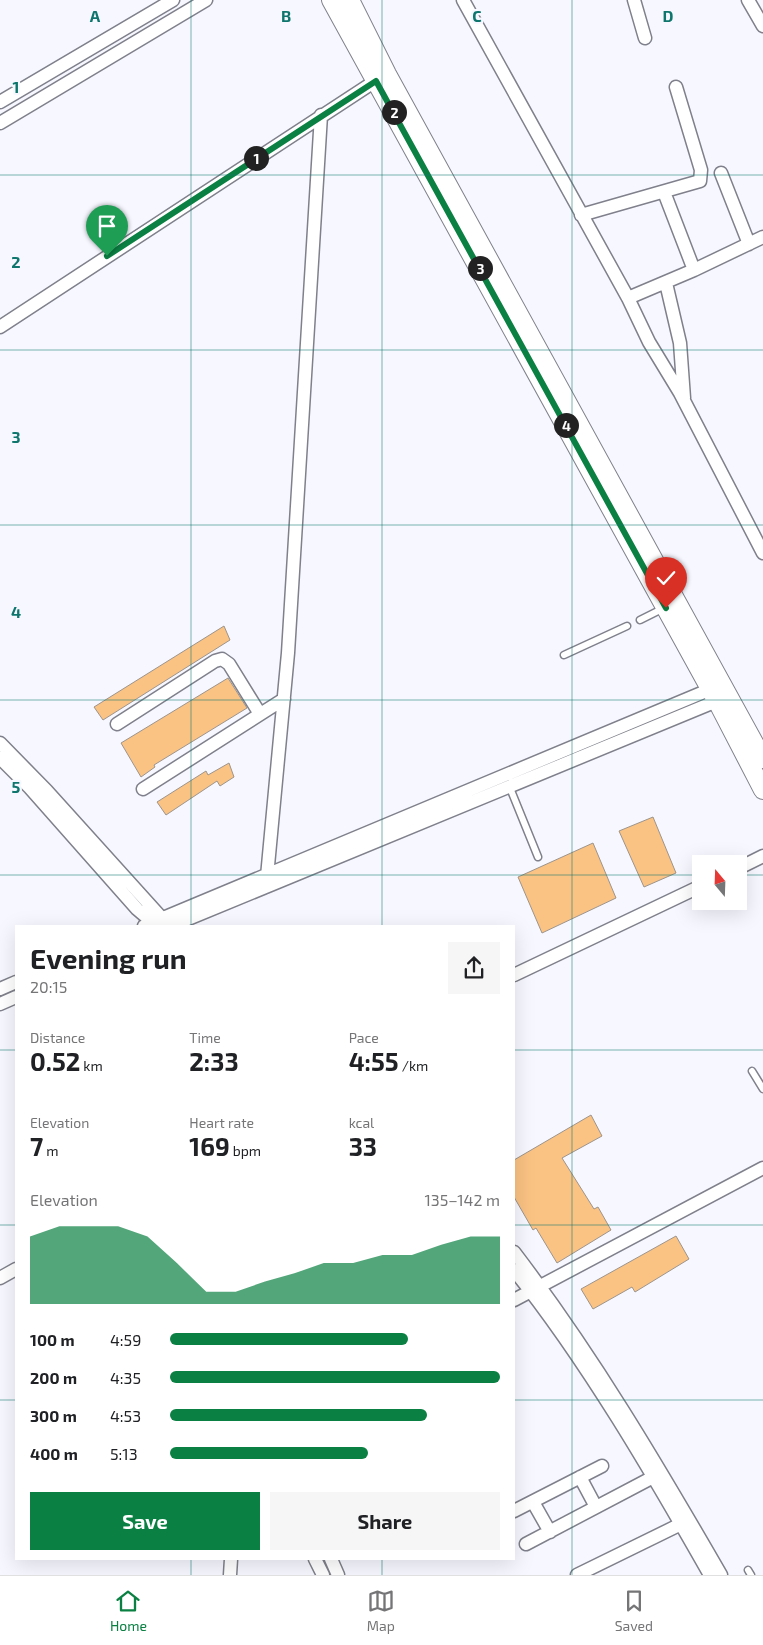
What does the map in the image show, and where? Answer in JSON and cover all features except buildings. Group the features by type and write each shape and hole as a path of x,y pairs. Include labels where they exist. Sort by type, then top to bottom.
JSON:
{"main road":[{"path":"331,0 382,77 719,693 763,790"},
{"path":"350,0 382,77 666,608 763,759"}],"street":[{"path":"0,102 173,0"},
{"path":"0,123 206,0"},
{"path":"463,0 580,215 628,298 649,342 684,402 763,553"},
{"path":"634,0 645,38"},
{"path":"748,0 763,26"},
{"path":"0,327 321,115 382,77"},
{"path":"580,215 700,181 701,176 676,87"},
{"path":"267,881 284,699 300,488 321,115"},
{"path":"721,174 749,244"},
{"path":"664,192 694,270"},
{"path":"628,298 666,283 763,237"},
{"path":"666,283 680,343 684,402"},
{"path":"117,724 215,661 222,659 229,664 260,714"},
{"path":"159,924 510,788 719,693"},
{"path":"267,881 719,693"},
{"path":"143,789 284,699"},
{"path":"0,743 47,791 159,924"},
{"path":"0,758 30,788 137,909 159,924"},
{"path":"748,864 763,856"},
{"path":"515,975 692,890"},
{"path":"0,989 15,982"},
{"path":"0,1004 15,996"},
{"path":"515,1300 763,1168"},
{"path":"515,1254 536,1289 616,1399 681,1524 710,1575"},
{"path":"0,1278 15,1270"},
{"path":"515,1271 536,1289"},
{"path":"515,1511 602,1466"},
{"path":"526,1544 657,1475"},
{"path":"657,1475 721,1575"},
{"path":"580,1478 596,1507"},
{"path":"533,1502 550,1532"},
{"path":"577,1575 681,1524"},
{"path":"230,1575 231,1560"},
{"path":"316,1560 323,1575"},
{"path":"331,1560 338,1575"}],"lane":[{"path":"640,620 666,608"},
{"path":"564,655 627,626"},
{"path":"510,788 538,857"},
{"path":"752,1071 763,1089"}],"route":[{"path":"107,256 376,81 666,608"}]}
